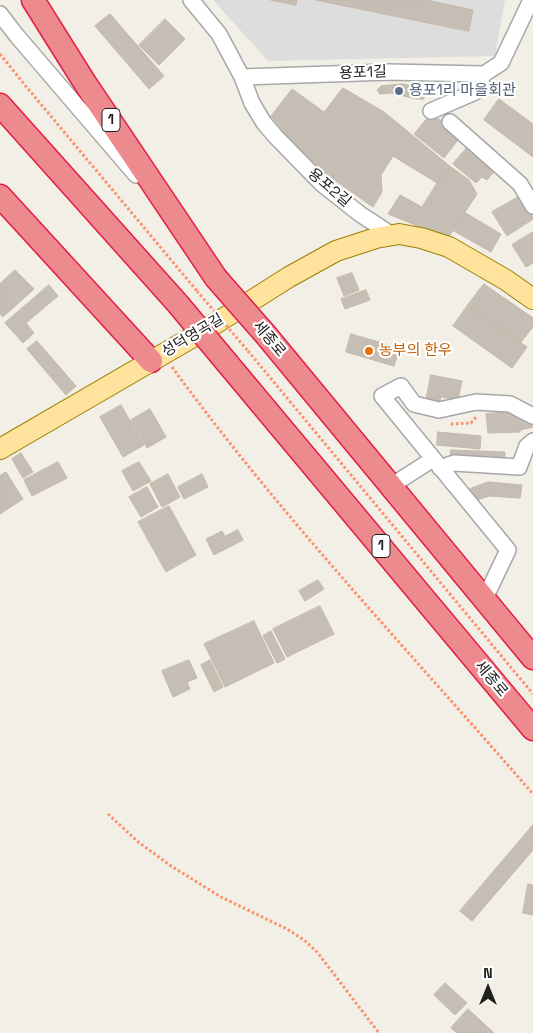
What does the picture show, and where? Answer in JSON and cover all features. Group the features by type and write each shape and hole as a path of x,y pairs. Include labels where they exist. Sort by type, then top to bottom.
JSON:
{"highway":[{"name":"세종로","path":"33,0 85,83 216,278 266,335 533,658"},
{"name":"세종로","path":"0,106 178,304 533,729"},
{"path":"0,196 157,357"},
{"path":"440,546 533,642"}],"main road":[{"name":"용포2길","path":"392,235 399,234 421,238 449,247 506,280 533,299"},
{"name":"성덕영곡길","path":"0,449 210,327 289,277 336,251 376,238 392,235"}],"street":[{"name":"용포2길","path":"191,0 219,34 242,77 252,103 264,123 322,184 360,214 392,235"},
{"path":"431,111 476,92 484,74 501,63 531,0"},
{"path":"0,14 191,239"},
{"name":"용포1길","path":"242,77 388,72 484,74"},
{"path":"0,92 101,218"},
{"path":"450,122 527,184 533,206"},
{"path":"487,594 508,550 382,396 401,386 414,404 439,410 476,402 510,404 533,416"},
{"path":"391,486 437,463 519,467 527,446 533,441"}],"path":[{"name":"1","path":"0,54 533,694"},
{"path":"157,357 341,578 533,794"},
{"path":"108,814 136,840 179,871 220,897 287,929 304,940 317,952 379,1033"}],"shaded area":[{"path":"213,0 505,0 495,56 268,61"}],"building":[{"path":"271,0 297,0 296,5"},
{"path":"316,0 426,0 473,10 469,31"},
{"path":"110,14 164,76 149,89 95,26"},
{"path":"165,19 185,39 159,65 139,45"},
{"name":"용포1리 마을회관","path":"403,84 415,86 415,89 424,93 424,99 391,93 380,94 377,90 381,86"},
{"path":"343,88 384,112 451,167 437,183 393,156 381,175 382,192 373,207 307,161 271,116 292,89 324,112"},
{"path":"499,99 533,124 533,157 484,120"},
{"path":"435,116 461,136 444,158 414,134 428,117"},
{"path":"471,143 498,167 487,180 482,177 476,183 453,164"},
{"path":"451,167 469,180 477,194 448,238 388,214 400,195 422,207 437,183"},
{"path":"520,196 533,215 533,219 507,236 492,212"},
{"path":"464,212 501,234 491,252 454,231"},
{"path":"533,232 533,263 526,267 512,245"},
{"path":"15,270 34,289 3,317 0,314 0,284"},
{"path":"352,273 359,290 344,296 337,278"},
{"path":"484,284 533,318 533,327 521,342 468,305"},
{"path":"49,285 58,296 26,323 34,333 23,343 5,323"},
{"path":"366,290 370,300 345,309 341,299"},
{"path":"468,305 527,347 512,368 453,326"},
{"path":"351,334 400,348 394,366 346,352"},
{"path":"37,341 76,386 66,395 27,349"},
{"path":"431,375 462,381 458,400 441,397 439,404 426,401"},
{"path":"121,405 144,445 123,457 100,417"},
{"path":"150,409 166,437 147,448 131,420"},
{"path":"521,411 533,423 533,427 520,430 520,432 488,433 486,414"},
{"path":"438,432 481,436 480,449 437,445"},
{"path":"451,450 505,452 505,461 451,460"},
{"path":"21,453 33,472 23,478 12,459"},
{"path":"58,462 67,478 32,496 24,480"},
{"path":"139,462 151,481 133,491 122,471"},
{"path":"6,472 23,499 0,514 0,476"},
{"path":"168,474 180,497 162,507 150,484"},
{"path":"202,474 208,487 184,499 178,487"},
{"path":"488,482 522,485 520,498 489,496 474,501 470,489"},
{"path":"147,487 158,507 141,517 129,497"},
{"path":"169,506 196,555 166,572 138,522"},
{"path":"238,530 243,540 214,555 206,539 222,531 225,536"},
{"path":"318,580 324,589 305,601 299,591"},
{"path":"320,606 334,634 287,657 273,629"},
{"path":"254,621 274,663 225,687 204,644"},
{"path":"271,631 285,659 277,663 263,636"},
{"path":"189,660 197,678 187,682 190,689 173,697 162,671"},
{"path":"210,660 223,687 214,692 201,665"},
{"path":"533,825 533,850 472,921 460,911"},
{"path":"528,884 533,885 533,915 523,913"},
{"path":"445,983 467,1003 455,1015 434,995"},
{"path":"468,1009 494,1033 457,1033 451,1028"}],"place":[{"name":"용포1리 마을회관","path":"399,91"},
{"name":"농부의 한우","path":"369,351"}]}
